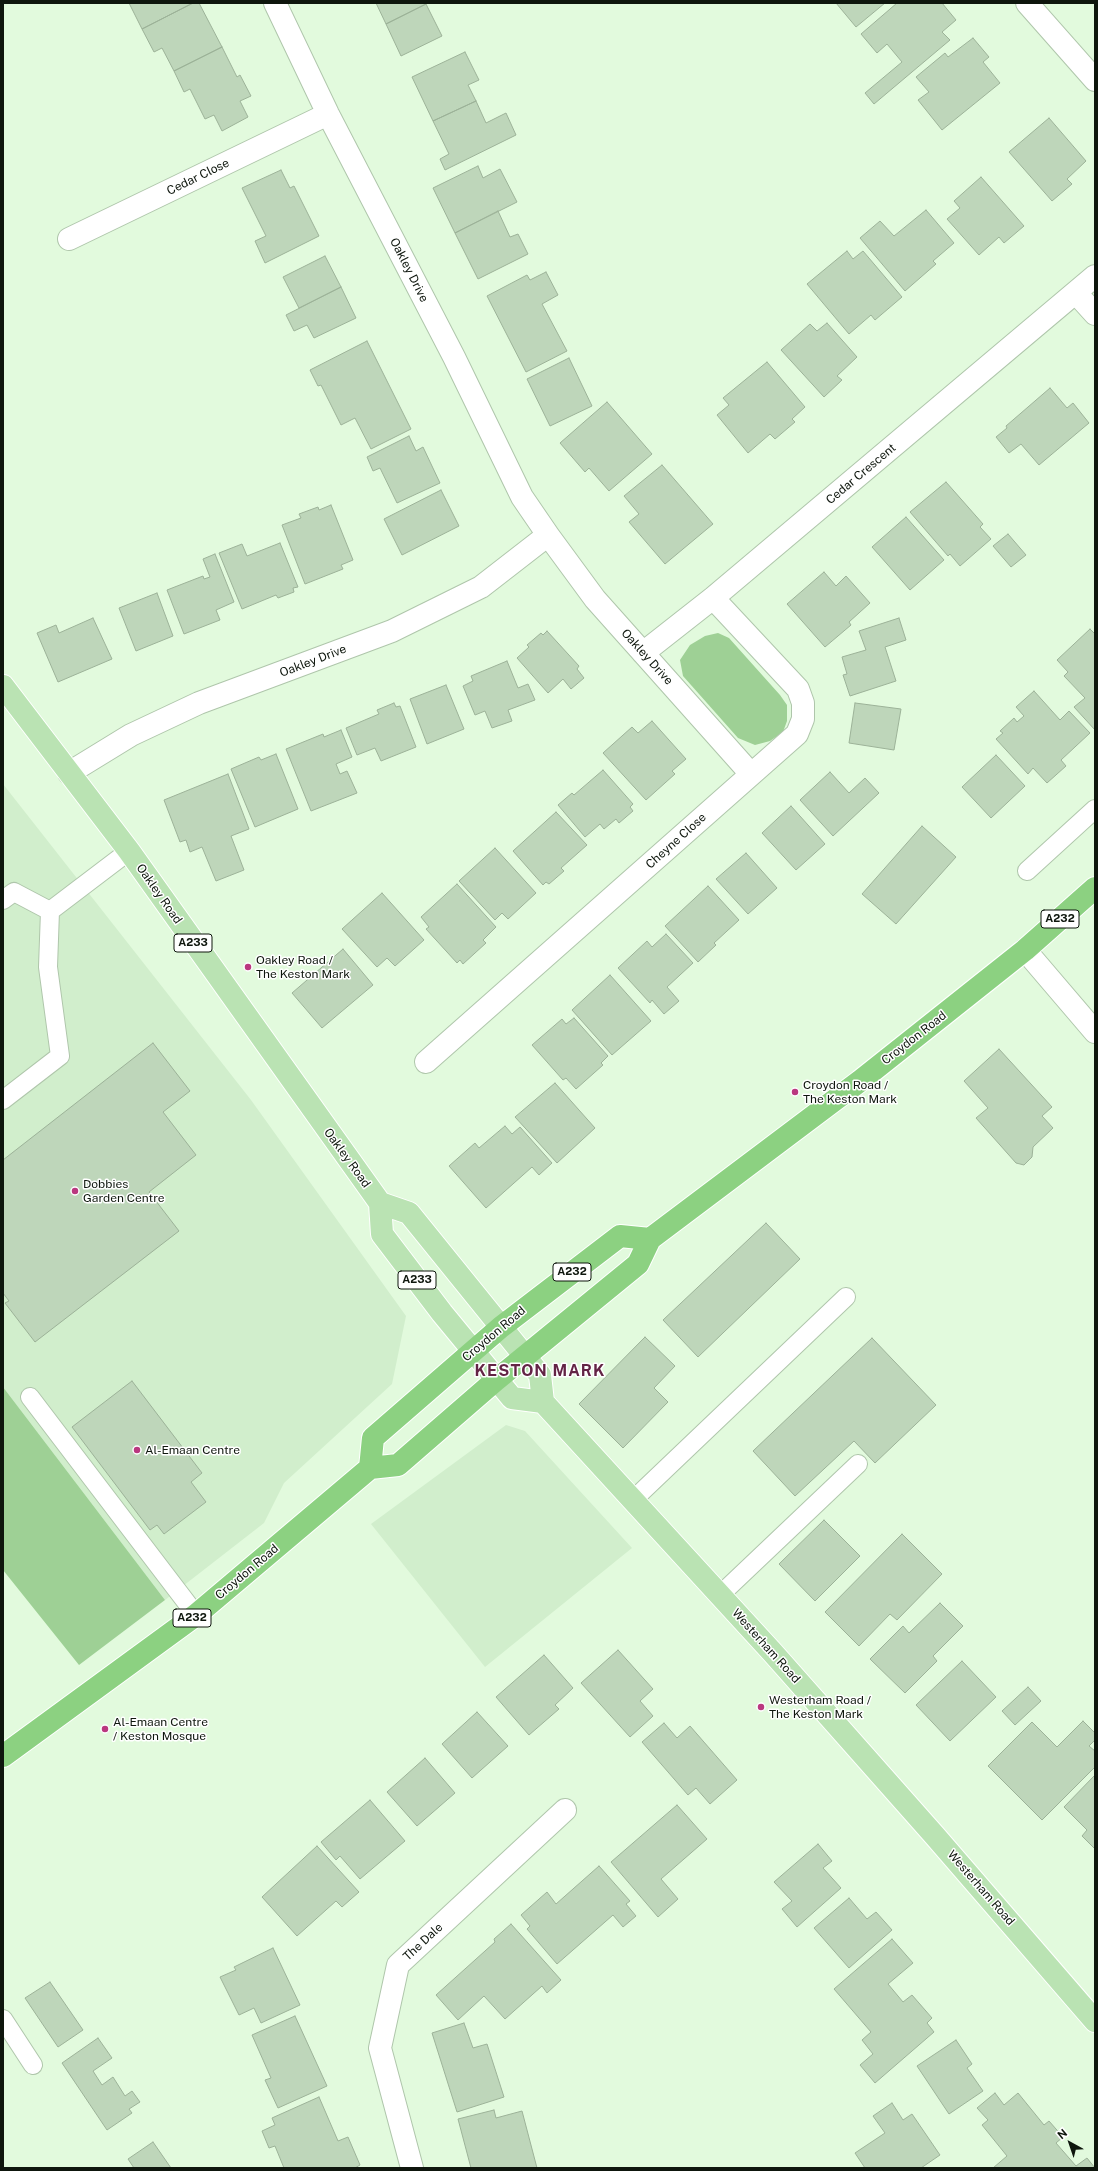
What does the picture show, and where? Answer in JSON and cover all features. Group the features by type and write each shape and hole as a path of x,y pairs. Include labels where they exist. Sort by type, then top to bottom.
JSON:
{"highway":[{"name":"Croydon Road","path":"3,1756 196,1616 370,1468 398,1464 496,1380 638,1264 650,1239 860,1081 1025,950 1095,888"},
{"name":"Croydon Road","path":"370,1468 373,1438 501,1327 620,1236 650,1239"}],"main road":[{"name":"Oakley Road","path":"3,686 129,851 380,1203"},
{"name":"A233","path":"380,1203 409,1213 540,1375 543,1402 512,1398 472,1351 382,1234 380,1203"},
{"name":"Westerham Road","path":"543,1402 720,1595 936,1836 1095,2020"}],"street":[{"name":"Oakley Drive","path":"275,3 328,114 454,357 522,497 595,599 751,774"},
{"path":"1027,3 1095,80"},
{"name":"Cedar Close","path":"69,239 328,114"},
{"name":"Cedar Crescent","path":"642,653 713,598 1095,276"},
{"path":"1076,293 1095,314"},
{"name":"Oakley Drive","path":"69,773 131,735 199,703 392,631 481,587 548,535"},
{"name":"Cheyne Close","path":"426,1062 751,774 786,746 797,734 804,719 803,703 798,689 713,598"},
{"path":"1025,950 1095,1032"},
{"name":"The Dale","path":"412,2168 380,2048 398,1965 565,1810"}],"lane":[{"path":"1027,871 1095,810"},
{"path":"50,911 129,851"},
{"path":"3,900 14,892 50,911"},
{"path":"3,1100 60,1056 48,967 50,911"},
{"path":"633,1500 846,1297"},
{"path":"30,1397 196,1616"},
{"path":"720,1595 858,1464"},
{"path":"3,2019 33,2065"}],"shaded area":[{"path":"3,784 251,1100 406,1316 392,1384 284,1483 264,1523 165,1600 3,1387"},
{"path":"506,1425 525,1431 632,1548 485,1667 371,1524"}],"green space":[{"path":"718,633 729,638 780,695 787,705 787,721 783,732 770,741 755,745 738,738 683,676 680,660 690,645 705,636"},
{"path":"3,1387 165,1600 79,1665 3,1570"}],"building":[{"path":"129,3 193,3 142,29"},
{"path":"193,3 199,3 222,47 174,71 162,48 154,52 142,29"},
{"path":"376,3 426,3 426,4 386,24"},
{"path":"836,3 885,3 856,27"},
{"path":"897,3 942,3 956,20 942,32 950,40 874,104 865,93 902,62 887,44 877,53 861,34"},
{"path":"426,4 442,36 401,56 386,24"},
{"path":"973,38 989,57 983,62 1000,83 942,130 918,100 929,92 916,77 945,53 948,57"},
{"path":"222,47 237,77 240,75 251,96 240,101 248,117 222,131 214,115 205,119 190,89 184,92 174,71"},
{"path":"465,52 479,80 468,85 476,101 433,121 412,77"},
{"path":"476,101 486,123 506,113 516,135 445,170 440,159 449,154 433,121"},
{"path":"1049,118 1086,161 1067,179 1072,184 1052,201 1009,152"},
{"path":"478,166 483,178 500,169 517,202 455,233 433,188"},
{"path":"281,170 290,188 294,186 319,236 265,263 255,241 266,236 242,188"},
{"path":"981,177 1024,226 1004,243 999,237 979,255 947,219 960,208 954,201"},
{"path":"926,210 954,243 933,261 936,264 905,291 860,238 880,221 894,236"},
{"path":"498,211 510,237 518,234 528,254 478,279 455,233"},
{"path":"847,251 853,259 863,251 902,297 875,320 871,315 849,334 807,284"},
{"path":"325,256 341,287 299,308 283,277"},
{"path":"546,272 558,295 542,304 567,351 526,372 487,296 527,275 530,280"},
{"path":"341,287 356,318 314,338 307,325 294,331 286,315"},
{"path":"827,323 857,357 837,376 842,380 824,397 781,350 810,324 817,331"},
{"path":"367,341 411,429 371,449 355,418 341,425 321,385 318,386 310,370"},
{"path":"569,358 592,406 550,426 527,379"},
{"path":"767,362 805,407 792,419 795,422 775,439 770,434 748,453 717,415 729,405 723,398"},
{"path":"1050,388 1067,408 1073,403 1089,423 1039,465 1021,444 1009,453 996,437 1007,428 1006,426"},
{"path":"607,402 652,454 609,491 589,468 585,472 560,443"},
{"path":"409,436 416,451 423,447 440,483 397,503 380,468 373,471 367,457"},
{"path":"662,465 713,524 665,564 629,522 639,514 624,496"},
{"path":"946,482 983,524 980,527 991,539 960,566 950,554 948,556 910,512"},
{"path":"441,490 459,526 402,555 384,519"},
{"path":"331,505 353,560 341,565 343,569 305,584 282,525 301,518 299,514 318,507 319,510"},
{"path":"906,517 944,560 910,590 872,547"},
{"path":"1008,534 1026,555 1011,567 993,546"},
{"path":"280,543 298,587 293,588 294,592 278,598 276,595 242,609 219,553 242,544 247,556"},
{"path":"215,554 234,602 216,610 220,620 184,634 167,590 203,576 204,579 210,577 203,559"},
{"path":"824,572 836,586 846,576 870,603 849,622 851,625 825,647 787,604"},
{"path":"157,593 173,636 136,651 119,608"},
{"path":"93,618 112,659 58,682 37,633 56,625 59,633"},
{"path":"899,618 906,640 885,647 896,681 850,696 843,675 847,674 842,657 866,650 859,631"},
{"path":"1090,629 1095,634 1095,730 1074,707 1085,698 1064,676 1068,672 1057,660"},
{"path":"547,631 579,666 577,669 584,678 571,689 563,679 548,693 517,658 529,647 527,645 541,633 543,635"},
{"path":"507,661 518,688 528,684 535,700 508,710 512,721 492,728 485,711 475,715 463,686 473,681 471,676"},
{"path":"446,685 464,729 427,744 410,699"},
{"path":"1034,691 1060,720 1069,711 1090,733 1061,760 1066,766 1047,783 1033,768 1028,774 996,739 1003,733 1000,731 1014,718 1017,722 1024,716 1016,707"},
{"path":"394,703 396,707 400,706 416,747 381,761 375,748 357,755 346,728 379,714 377,710"},
{"path":"855,703 901,709 894,750 849,743"},
{"path":"652,721 686,759 672,771 675,774 646,800 603,753 632,727 638,733"},
{"path":"341,730 352,757 336,764 340,774 347,771 357,793 311,811 286,749 323,734 324,737"},
{"path":"276,754 298,809 255,827 231,769 259,757 261,760"},
{"path":"996,755 1025,786 991,818 962,787"},
{"path":"603,770 633,804 630,807 633,811 619,823 616,819 604,829 600,824 585,837 558,805 572,793 574,795"},
{"path":"830,772 849,793 865,778 879,793 833,836 800,800"},
{"path":"228,774 249,829 231,836 244,870 216,881 202,847 190,852 186,840 180,842 164,800"},
{"path":"791,806 825,844 796,870 762,833"},
{"path":"556,812 587,845 561,868 564,871 549,884 546,882 543,885 513,851"},
{"path":"922,826 956,857 896,924 862,894"},
{"path":"495,848 536,893 508,919 502,913 495,920 459,881"},
{"path":"746,853 777,888 748,914 716,879"},
{"path":"457,884 496,927 483,940 486,943 463,964 460,960 457,963 426,929 429,927 421,917"},
{"path":"708,886 739,920 714,943 716,945 698,962 665,926"},
{"path":"382,893 424,940 395,966 387,958 377,967 342,929"},
{"path":"666,934 693,963 667,987 679,1001 664,1014 652,1000 650,1003 618,968 647,941 652,947"},
{"path":"343,949 373,985 322,1028 292,993"},
{"path":"610,975 651,1021 612,1055 572,1010"},
{"path":"574,1018 608,1056 601,1063 603,1065 576,1089 566,1078 563,1080 532,1045 562,1019 566,1024"},
{"path":"153,1043 190,1091 163,1112 196,1155 149,1192 179,1231 35,1342 5,1303 9,1301 3,1293 3,1160"},
{"path":"999,1049 1052,1107 1042,1116 1053,1128 1033,1147 1032,1157 1024,1165 1016,1163 976,1118 988,1108 964,1081"},
{"path":"555,1083 595,1128 557,1163 515,1117"},
{"path":"505,1126 512,1134 520,1127 552,1163 539,1175 532,1167 486,1208 449,1166 475,1143 479,1148"},
{"path":"766,1223 800,1259 698,1357 663,1320"},
{"path":"645,1337 675,1366 654,1388 668,1402 623,1448 579,1404"},
{"path":"872,1338 936,1405 875,1463 854,1441 795,1496 753,1451"},
{"name":"Al-Emaan Centre","path":"132,1381 202,1473 191,1482 206,1502 164,1534 157,1525 150,1530 72,1427"},
{"path":"824,1520 860,1556 815,1601 779,1564"},
{"path":"902,1534 942,1574 897,1620 890,1614 859,1646 825,1612"},
{"path":"940,1603 963,1626 933,1656 937,1661 905,1693 870,1659 903,1626 909,1633"},
{"path":"618,1650 653,1689 640,1701 653,1716 630,1737 581,1683"},
{"path":"544,1655 573,1688 555,1705 559,1709 529,1735 496,1697"},
{"path":"962,1661 996,1697 950,1741 916,1705"},
{"path":"1028,1687 1041,1701 1015,1725 1002,1711"},
{"path":"477,1712 508,1746 472,1778 442,1744"},
{"path":"1083,1721 1095,1733 1095,1740 1089,1746 1095,1751 1095,1767 1042,1820 988,1766 1032,1722 1057,1747"},
{"path":"664,1723 677,1738 690,1726 737,1780 710,1804 696,1788 688,1795 642,1742"},
{"path":"425,1758 455,1793 417,1826 387,1792"},
{"path":"1095,1775 1095,1849 1082,1836 1087,1830 1064,1807"},
{"path":"370,1800 405,1841 360,1879 340,1856 336,1860 321,1842"},
{"path":"677,1805 707,1839 661,1879 678,1899 658,1917 611,1862"},
{"path":"818,1844 832,1861 823,1868 841,1888 797,1927 782,1909 792,1901 774,1882"},
{"path":"317,1846 359,1892 342,1907 336,1901 297,1936 262,1897"},
{"path":"599,1866 630,1901 626,1904 636,1916 623,1927 613,1915 557,1964 527,1929 530,1926 521,1915 547,1892 556,1904"},
{"path":"849,1898 867,1919 876,1912 892,1930 849,1968 814,1928"},
{"path":"511,1924 561,1980 547,1993 542,1986 505,2019 484,1996 458,2020 436,1995 495,1942 494,1939"},
{"path":"892,1939 913,1963 888,1984 903,2002 912,1995 932,2018 927,2023 934,2032 875,2083 860,2065 873,2054 862,2040 871,2032 834,1989"},
{"path":"273,1948 300,2005 261,2023 254,2008 239,2015 220,1977 236,1970 234,1967"},
{"path":"50,1982 83,2030 58,2047 25,1998"},
{"path":"295,2016 327,2086 278,2108 265,2080 271,2078 252,2035"},
{"path":"464,2023 473,2048 487,2044 504,2097 457,2112 432,2033"},
{"path":"98,2038 112,2058 93,2071 102,2085 113,2077 125,2096 132,2091 140,2102 129,2109 132,2113 107,2130 62,2063"},
{"path":"956,2040 972,2064 967,2068 983,2091 949,2114 917,2066"},
{"path":"995,2093 1004,2105 1018,2093 1044,2125 1049,2121 1063,2137 1056,2143 1076,2166 1087,2158 1095,2168 993,2168 1007,2156 982,2125 988,2120 977,2108"},
{"path":"319,2097 338,2141 348,2137 360,2165 355,2168 284,2168 275,2146 269,2148 262,2131 275,2125 272,2118"},
{"path":"892,2103 903,2120 912,2114 940,2155 921,2168 865,2168 855,2153 885,2133 873,2116"},
{"path":"494,2110 496,2118 522,2111 537,2168 471,2168 458,2119"},
{"path":"153,2142 171,2168 134,2168 128,2159"}],"place":[{"name":"Oakley Road / The Keston Mark","path":"248,967"},
{"name":"Croydon Road / The Keston Mark","path":"795,1092"},
{"name":"Dobbies Garden Centre","path":"75,1191"},
{"name":"Al-Emaan Centre","path":"137,1450"},
{"name":"Westerham Road / The Keston Mark","path":"761,1707"},
{"name":"Al-Emaan Centre / Keston Mosque","path":"105,1729"}],"district":[{"name":"KESTON MARK","path":"540,1371"}]}
